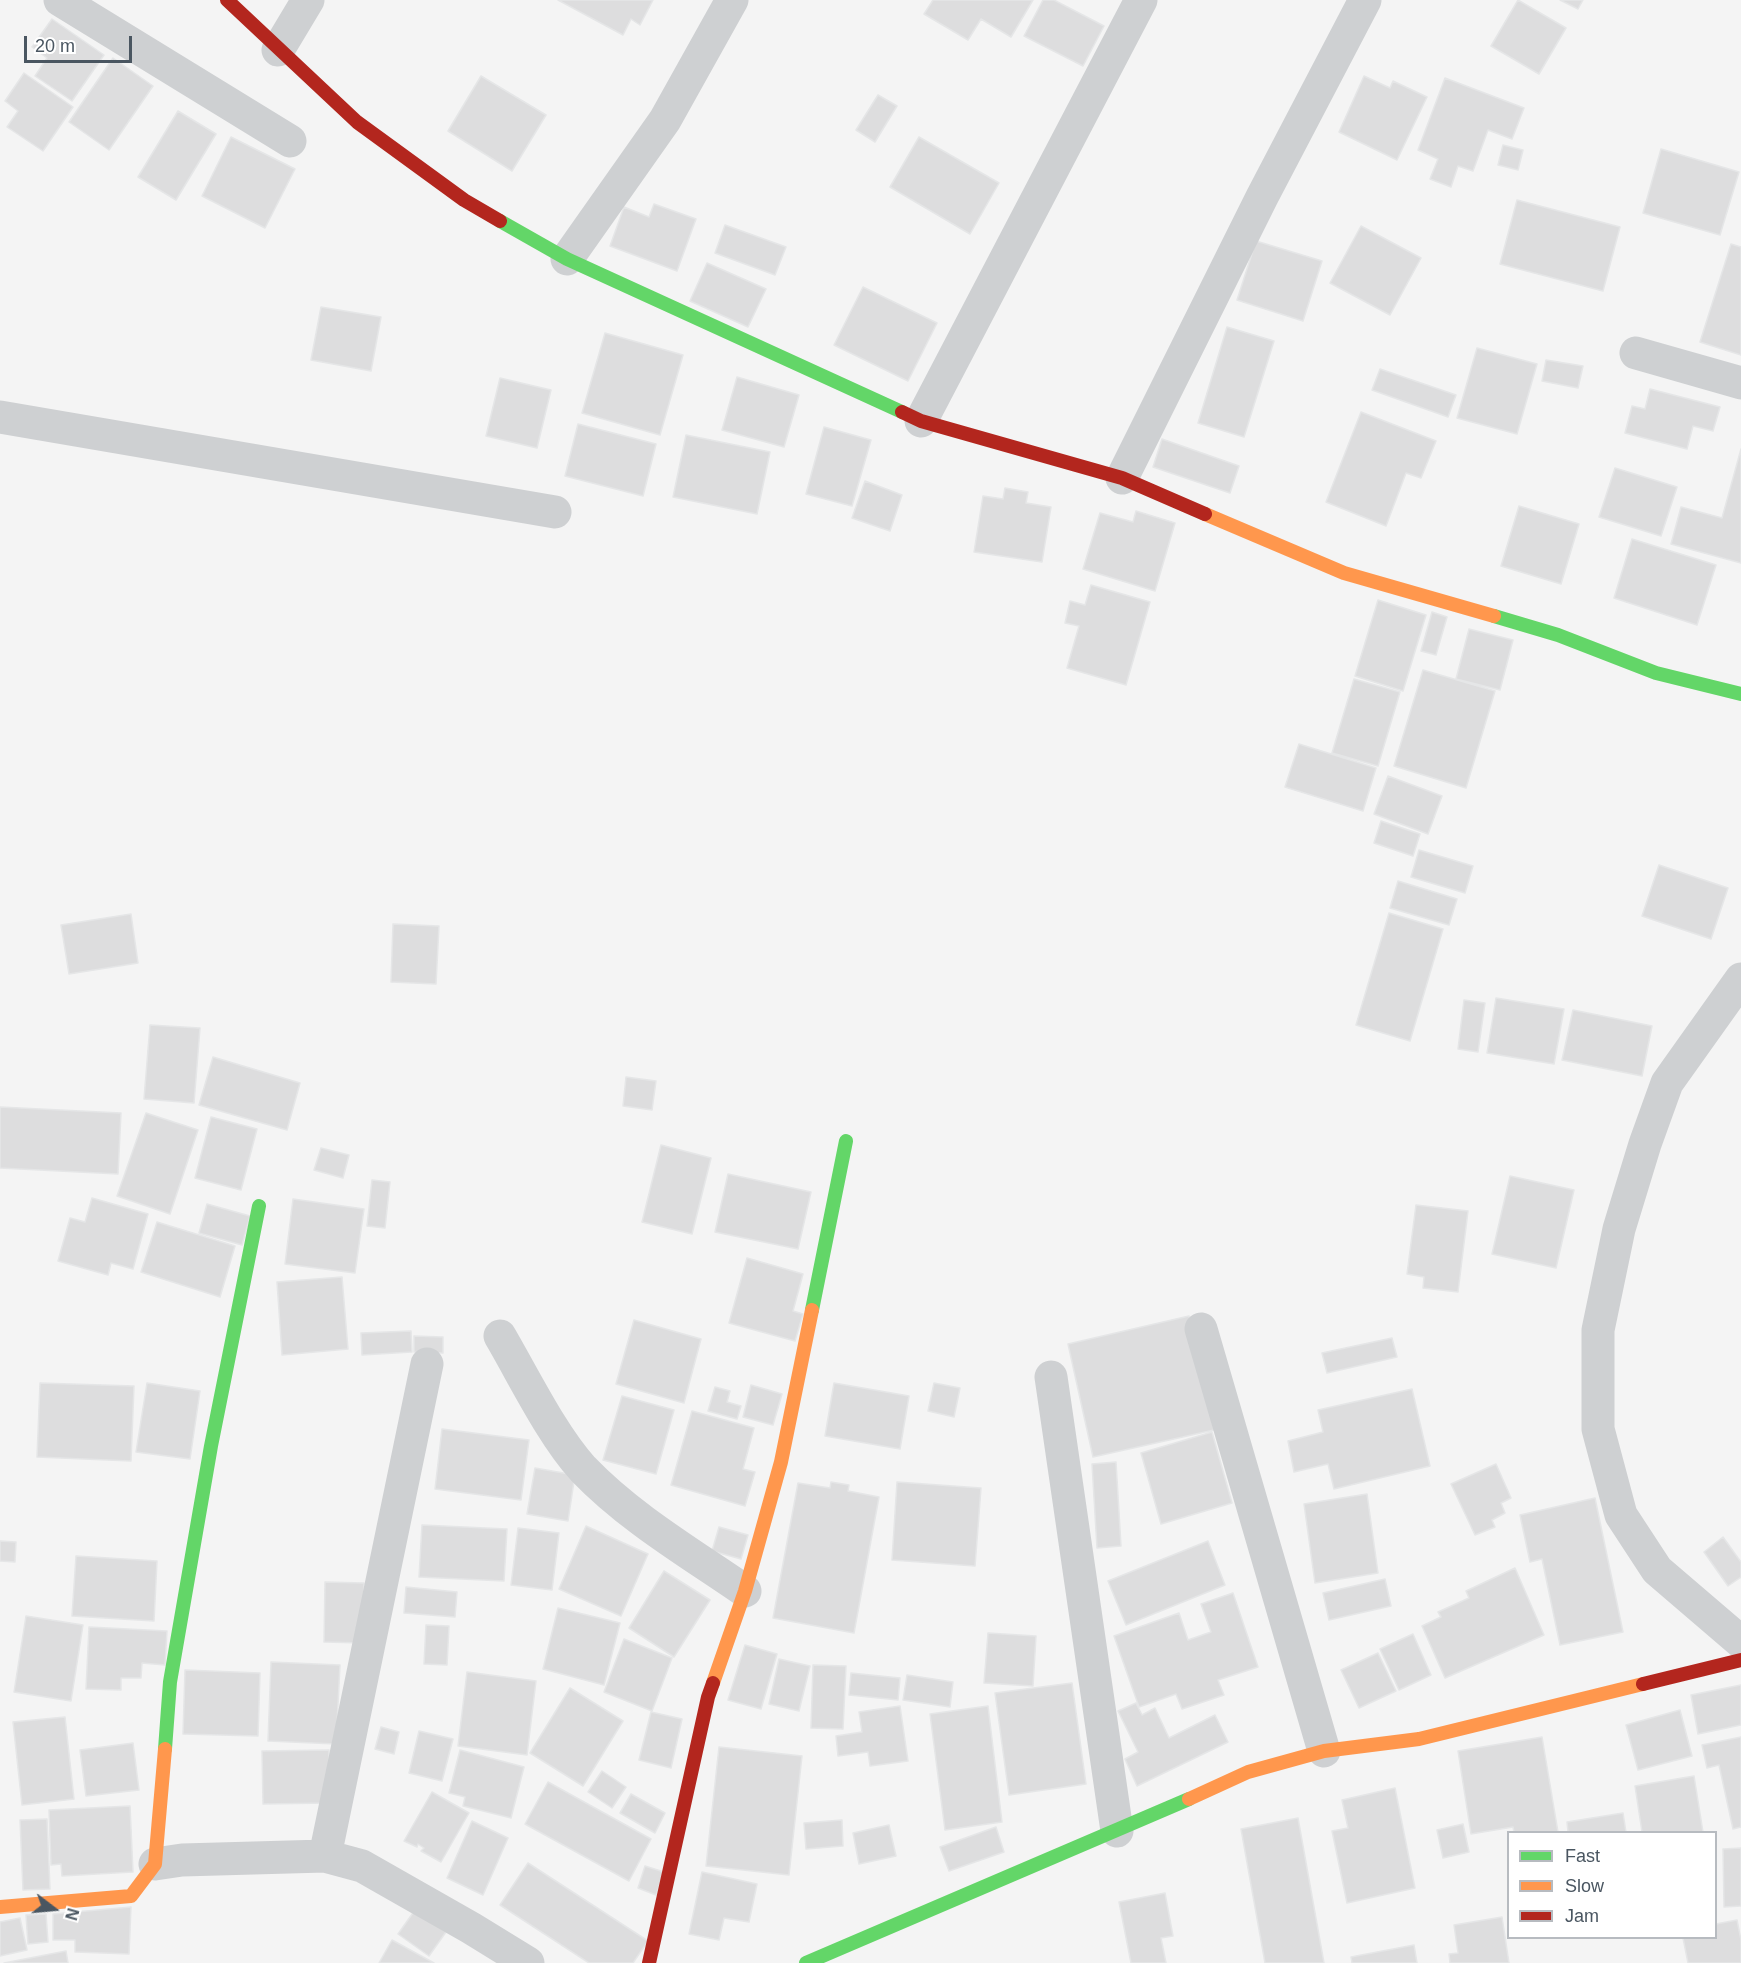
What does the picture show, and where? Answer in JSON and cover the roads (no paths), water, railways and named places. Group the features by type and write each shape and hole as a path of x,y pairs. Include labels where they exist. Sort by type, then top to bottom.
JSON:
{"street":[{"path":"60,0 290,141"},
{"path":"226,0 357,122 464,200 567,259 921,421 1122,478 1344,573 1558,635 1656,673 1741,694"},
{"path":"278,50 308,0"},
{"path":"567,259 665,120 732,0"},
{"path":"921,421 1141,0"},
{"path":"1122,478 1262,197 1365,0"},
{"path":"1636,353 1741,383"},
{"path":"0,417 555,512"},
{"path":"1741,979 1667,1083 1645,1144 1619,1229 1598,1330 1598,1429 1621,1515 1657,1570 1741,1642"},
{"path":"649,1963 708,1697 745,1592 781,1462 846,1141"},
{"path":"0,1907 131,1896 155,1864 170,1682 211,1446 259,1206"},
{"path":"1201,1329 1324,1751"},
{"path":"500,1336 557,1434 582,1467 618,1502 745,1592"},
{"path":"325,1856 427,1364"},
{"path":"1051,1377 1117,1831"},
{"path":"806,1963 1117,1831 1248,1772 1324,1751 1419,1739 1741,1660"},
{"path":"155,1864 182,1860 325,1856 362,1866 528,1963"}]}
